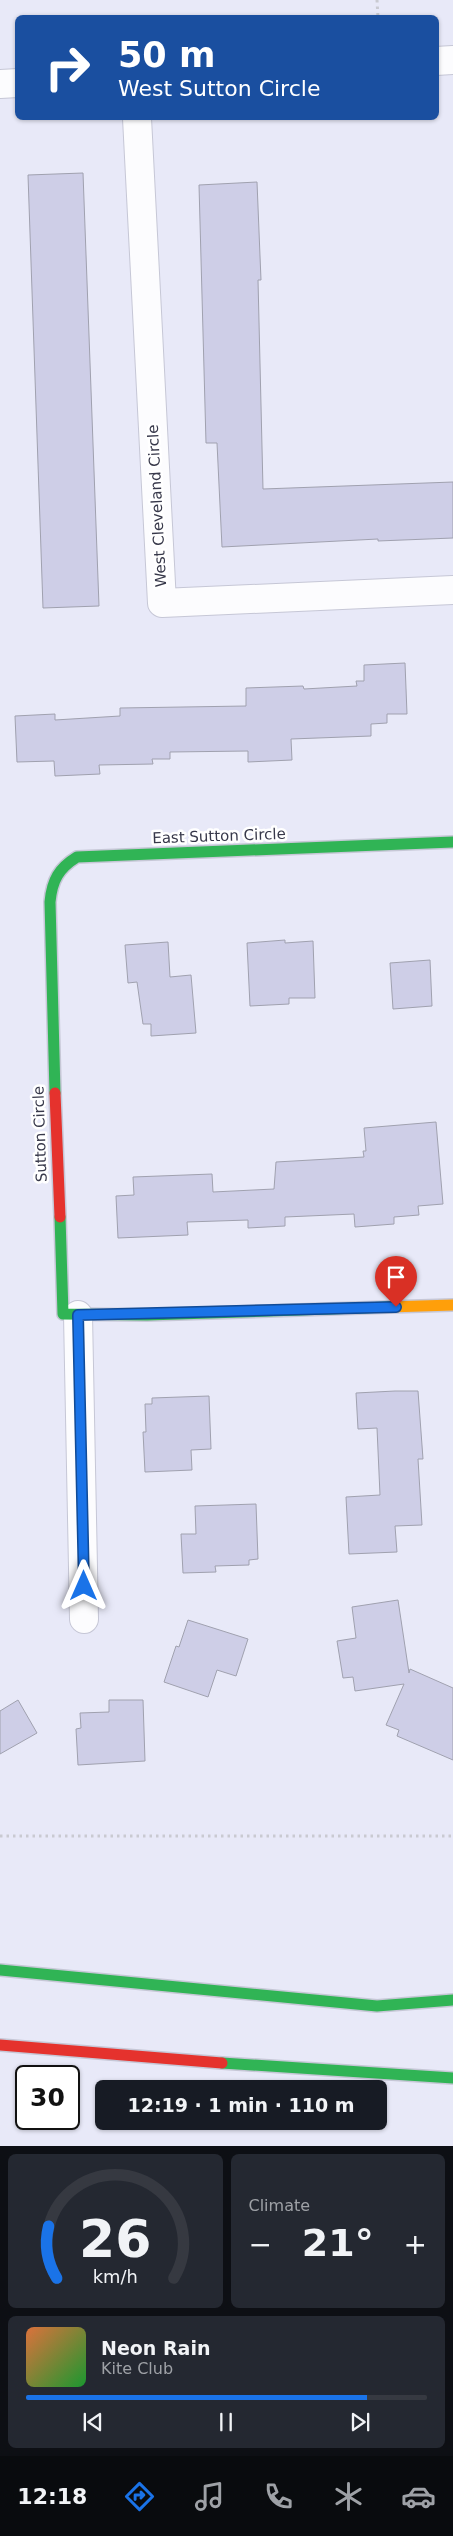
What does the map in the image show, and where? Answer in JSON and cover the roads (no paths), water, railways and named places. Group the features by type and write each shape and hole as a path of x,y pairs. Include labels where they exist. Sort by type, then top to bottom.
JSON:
{"street":[{"path":"439,61 453,60"},
{"path":"0,84 15,83"},
{"name":"West Cleveland Circle","path":"137,120 162,603 453,590"},
{"name":"East Sutton Circle","path":"50,936 52,879 65,862 77,857 453,842"},
{"name":"Sutton Circle","path":"50,936 63,1314 78,1315"},
{"path":"84,1619 78,1315 453,1305"},
{"path":"0,1970 378,2006 453,2000"},
{"path":"0,2045 123,2056 453,2078"}]}
